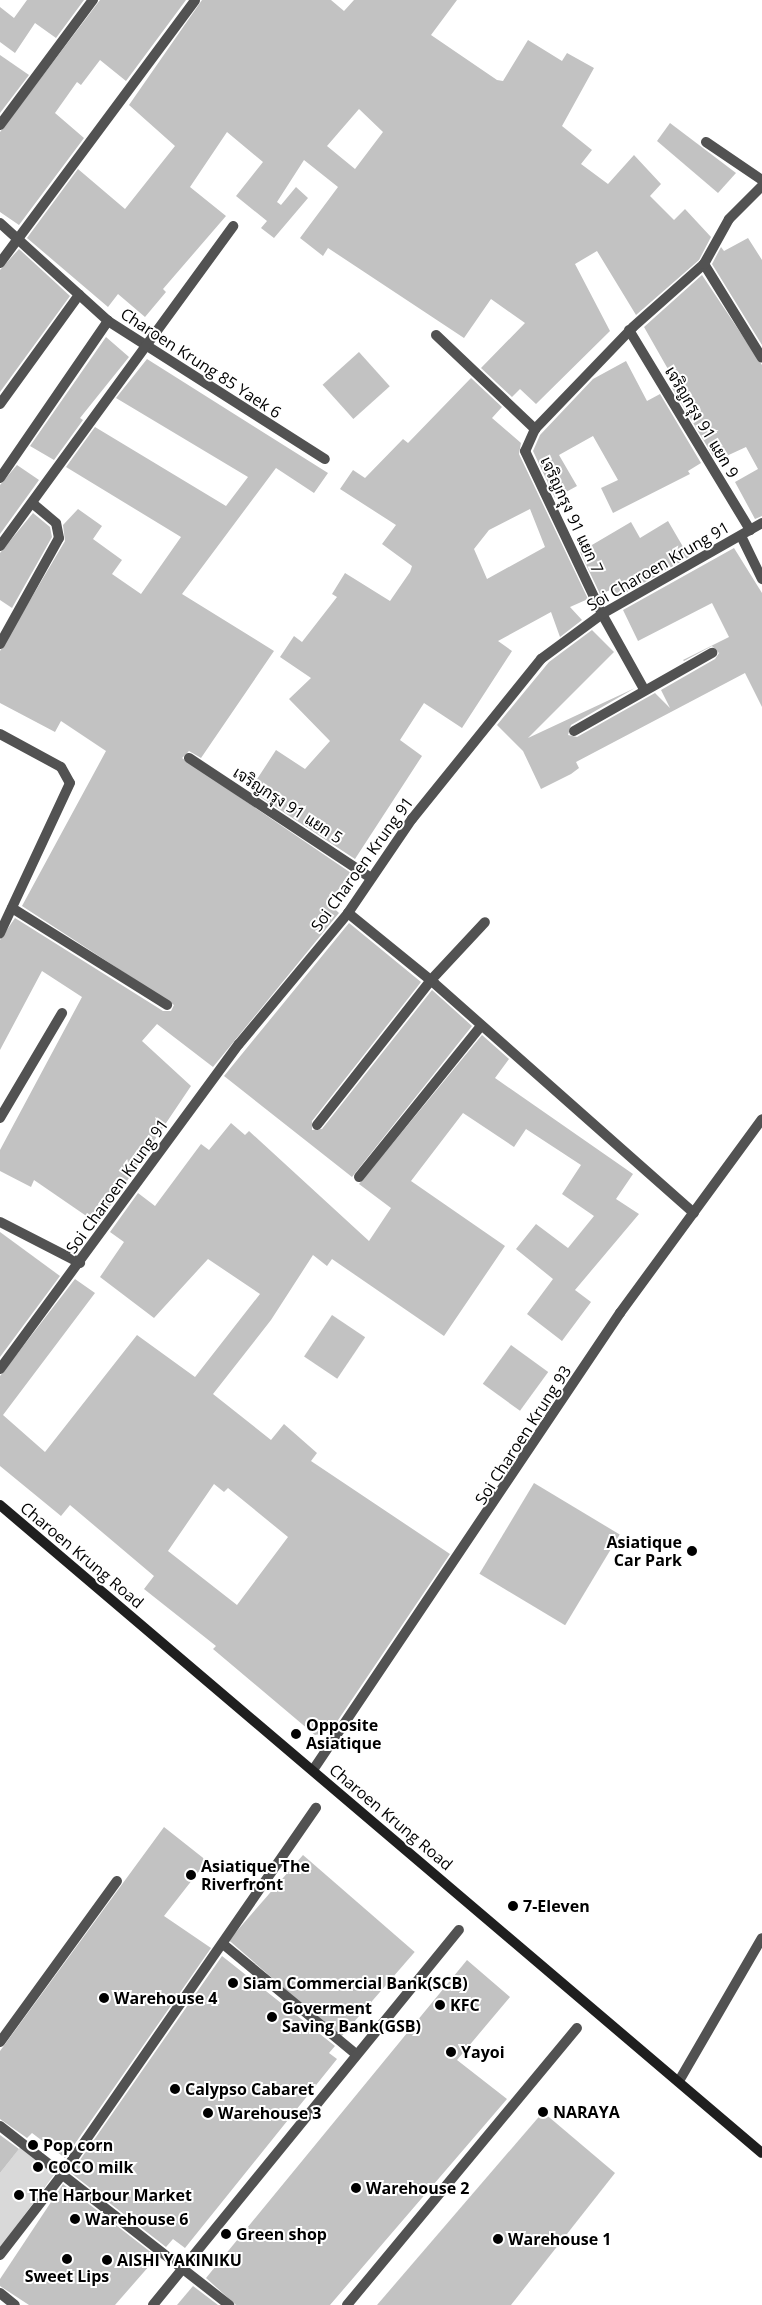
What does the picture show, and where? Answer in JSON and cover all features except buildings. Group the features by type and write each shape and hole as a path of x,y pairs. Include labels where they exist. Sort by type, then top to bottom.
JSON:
{"main road":[{"name":"Charoen Krung Road","path":"0,1506 762,2153"}],"street":[{"path":"0,125 93,0"},
{"path":"0,263 195,0"},
{"path":"706,142 762,180"},
{"path":"436,336 534,429 629,330 704,264 729,219 762,186"},
{"name":"Charoen Krung 85 Yaek 6","path":"0,223 108,321 146,348 325,460"},
{"path":"0,546 146,348 232,226"},
{"path":"704,264 762,358"},
{"path":"0,404 79,295"},
{"path":"0,478 108,321"},
{"name":"เจริญกรุง 91 แยก 9","path":"629,330 745,533 762,579"},
{"name":"เจริญกรุง 91 แยก 7","path":"534,429 525,451 602,614 644,690"},
{"path":"0,644 60,538 56,523 32,503"},
{"name":"Soi Charoen Krung 91","path":"0,1369 80,1264 239,1044 348,913 412,818 541,659 602,614 762,523"},
{"path":"574,731 712,653"},
{"path":"0,734 61,768 68,775 68,794 0,933"},
{"name":"เจริญกรุง 91 แยก 5","path":"189,758 371,878"},
{"path":"12,908 168,1005"},
{"path":"348,913 431,980 694,1213"},
{"path":"317,1125 431,980 485,922"},
{"path":"0,1118 62,1012"},
{"path":"359,1177 481,1026"},
{"name":"Soi Charoen Krung 93","path":"313,1770 499,1500 620,1313 762,1119"},
{"path":"0,1222 80,1264"},
{"path":"0,2254 61,2176 316,1808"},
{"path":"0,2042 116,1881"},
{"path":"153,2305 459,1930"},
{"path":"679,2081 762,1938"},
{"path":"223,1944 356,2054"},
{"path":"347,2305 577,2028"},
{"path":"0,2126 61,2176 184,2268 229,2305"},
{"path":"0,2294 15,2305"}],"shaded area":[{"name":"The Harbour Market","path":"22,2145 56,2172 0,2248 0,2173"}],"place":[{"name":"Asiatique Car Park","path":"692,1551"},
{"name":"Opposite Asiatique","path":"296,1734"},
{"name":"Asiatique The Riverfront","path":"191,1875"},
{"name":"7-Eleven","path":"513,1906"},
{"name":"Siam Commercial Bank(SCB)","path":"233,1983"},
{"name":"Warehouse 4","path":"104,1998"},
{"name":"KFC","path":"440,2005"},
{"name":"Goverment Saving Bank(GSB)","path":"272,2017"},
{"name":"Yayoi","path":"451,2052"},
{"name":"Calypso Cabaret","path":"175,2089"},
{"name":"NARAYA","path":"543,2112"},
{"name":"Warehouse 3","path":"208,2113"},
{"name":"Pop corn","path":"33,2145"},
{"name":"COCO milk","path":"38,2167"},
{"name":"Warehouse 2","path":"356,2188"},
{"name":"The Harbour Market","path":"19,2195"},
{"name":"Warehouse 6","path":"75,2219"},
{"name":"Green shop","path":"226,2234"},
{"name":"Warehouse 1","path":"498,2239"},
{"name":"Sweet Lips","path":"67,2259"},
{"name":"AISHI YAKINIKU","path":"107,2260"}]}
